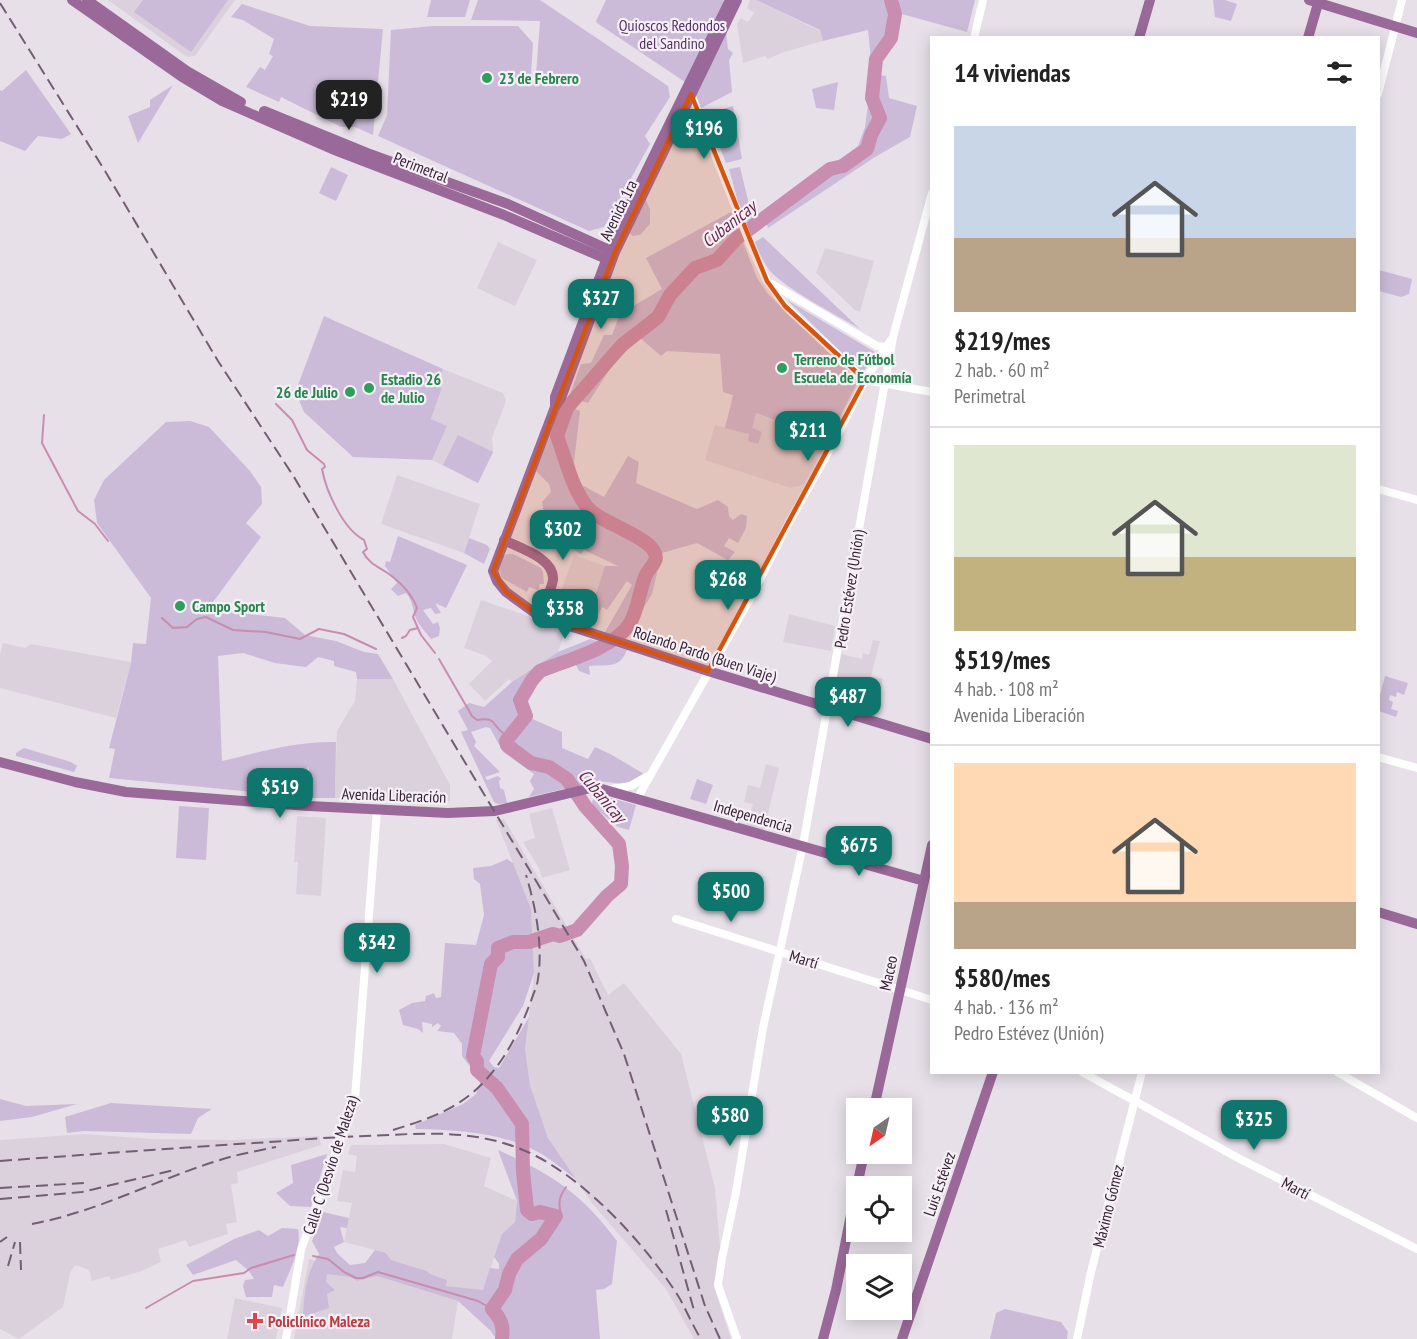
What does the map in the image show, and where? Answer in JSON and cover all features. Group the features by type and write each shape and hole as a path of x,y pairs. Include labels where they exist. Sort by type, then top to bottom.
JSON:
{"main road":[{"name":"Perimetral","path":"72,0 182,77 222,100 332,149 607,255"},
{"name":"Perimetral","path":"87,0 188,71 235,99 356,149 508,204 594,243 607,255"},
{"name":"Avenida 1ra","path":"493,571 555,407 561,398 607,255 730,0"},
{"name":"Avenida 1ra","path":"555,407 555,397 598,280 599,264 607,255 737,0"},
{"path":"1140,36 1149,0"},
{"path":"1308,36 1315,1 1417,33"},
{"path":"594,243 603,242 617,231"},
{"path":"504,540 543,560 551,569 553,579 539,616"},
{"name":"Rolando Pardo (Buen Viaje)","path":"493,571 497,581 506,592 539,616 708,671 930,738"},
{"name":"Avenida Liberación","path":"0,762 75,782 126,792 309,807 448,813 495,811 595,787 608,789"},
{"name":"Independencia","path":"608,789 924,881"},
{"name":"Maceo","path":"876,1098 930,853"},
{"path":"1380,913 1417,924"},
{"name":"Luis Estévez","path":"902,1339 992,1074"},
{"path":"823,1339 846,1241"}],"street":[{"path":"974,36 983,0"},
{"path":"1380,86 1402,0"},
{"path":"691,94 752,249 767,281 785,306 865,380 930,392"},
{"name":"Pedro Estévez (Unión)","path":"737,1339 718,1285 763,1028 803,846 893,337 930,200"},
{"path":"767,281 877,346 886,348"},
{"path":"637,799 834,442 865,380 893,337"},
{"path":"1380,490 1417,500"},
{"path":"1380,758 1417,768"},
{"path":"608,789 631,786 649,775"},
{"name":"Calle C (Desvío de Maleza)","path":"286,1339 301,1251 355,1098 377,810"},
{"name":"Martí","path":"676,919 930,999"},
{"name":"Martí","path":"1086,1074 1240,1159 1417,1249"},
{"name":"Máximo Gómez","path":"1077,1339 1091,1272 1142,1074"},
{"path":"1340,1074 1414,1117"}],"highlighted area":[{"path":"691,94 767,281 785,306 865,380 708,671 539,616 506,592 493,571 504,540 615,252"}],"shaded area":[{"path":"108,0 235,0 195,56 187,57"},
{"path":"750,0 756,0 820,31 823,41 768,59 765,56 743,63 737,24 741,18 748,22 754,13 747,8"},
{"path":"498,242 537,260 515,306 477,288"},
{"path":"825,248 874,261 860,312 855,310 816,273"},
{"path":"443,369 503,393 506,401 492,438 493,452 478,483 432,460 447,426 431,419 442,389 437,387"},
{"path":"755,413 828,441 803,485 791,488 705,460 715,425 750,434"},
{"path":"397,475 480,504 464,553 381,524"},
{"path":"574,555 605,566 590,609 559,598"},
{"path":"481,600 566,629 558,652 512,682 509,679 485,701 469,684 492,661 486,656 464,648"},
{"path":"789,614 835,626 831,651 783,642"},
{"path":"873,640 880,641 871,676 883,679 875,716 833,703 841,654 862,659 863,653 869,655"},
{"path":"3,643 25,648 31,644 131,662 116,718 0,688 0,655"},
{"path":"357,679 393,679 450,785 450,801 335,798 337,731 355,701"},
{"path":"766,764 779,768 764,830 747,825 753,804 744,802 748,785 760,788"},
{"path":"552,808 570,870 542,878 539,868 523,842 535,838 529,814"},
{"path":"297,816 326,818 321,896 296,894 298,862 294,862"},
{"path":"504,819 586,959 590,958 608,995 624,983 681,1054 715,1188 723,1283 714,1287 731,1339 694,1339 666,1289 591,1202 548,1138 530,1085 525,1049 534,973 531,909 496,820"},
{"path":"85,1134 152,1139 230,1140 319,1136 321,1145 237,1172 238,1183 231,1185 237,1222 226,1224 228,1234 189,1247 186,1240 158,1249 161,1262 142,1271 111,1280 109,1276 92,1281 89,1270 75,1265 70,1273 63,1307 19,1339 0,1329 0,1140"},
{"path":"444,1144 491,1158 484,1186 517,1201 515,1222 502,1234 483,1291 445,1286 447,1280 391,1260 386,1253 344,1242 352,1203 337,1201 343,1170 355,1172 357,1156 348,1154 351,1145"},
{"path":"309,1259 327,1262 357,1281 377,1276 458,1301 452,1339 294,1339"},
{"name":"Policlínico Maleza","path":"235,1298 282,1308 276,1339 227,1339"}],"green space":[{"path":"143,0 228,0 191,52 134,12"},
{"path":"431,0 470,0 465,17 427,17"},
{"path":"478,0 540,0 668,86 670,97 645,136 650,144 604,227 589,231 378,136 387,115 391,30 433,26 518,26 533,43 531,75 536,75 540,21 471,20"},
{"name":"Quioscos Redondos del Sandino","path":"606,0 723,0 726,2 685,82 597,23"},
{"path":"756,0 886,0 887,38 871,60 868,30 823,41 820,30"},
{"path":"899,0 975,0 967,32 898,13"},
{"path":"1213,0 1225,0 1237,4 1231,21 1215,17"},
{"path":"242,4 310,26 383,29 373,135 355,127 341,127 281,97 279,102 246,87 260,67 265,70 273,56 269,54 274,39 243,20 231,17"},
{"path":"726,32 728,49 733,53 729,60 732,92 701,108 696,96"},
{"path":"26,70 71,134 62,139 38,136 25,151 0,141 0,90 2,91"},
{"path":"872,74 886,76 889,98 917,106 910,137 875,157 768,228 763,214 858,146 865,127"},
{"path":"838,82 834,110 816,108 812,89"},
{"path":"173,85 138,143 128,116 150,107 150,100"},
{"path":"733,106 742,159 726,163 707,114"},
{"path":"331,167 348,175 336,201 319,193"},
{"path":"740,167 753,221 748,223 738,202 729,169"},
{"path":"645,198 650,209 650,224 640,235 633,236 629,233"},
{"path":"731,212 757,278 768,294 858,381 828,441 756,413 752,428 762,432 758,444 748,441 749,434 725,428 733,395 723,392 720,354 667,351 661,356 640,338 613,364 588,403 569,397 581,364 591,363 604,335 612,335 620,314 662,289 646,258"},
{"path":"763,237 860,329 778,279 763,261 755,242"},
{"path":"1380,270 1412,279 1409,294 1401,297 1380,291"},
{"path":"787,300 875,352 863,373"},
{"name":"26 de Julio","path":"324,316 443,369 437,387 442,388 431,419 447,426 432,460 353,457 304,412 298,398 298,385"},
{"path":"562,404 580,411 574,462 578,483 604,497 628,456 639,462 636,483 697,509 718,500 728,507 729,516 733,520 741,514 747,516 746,528 738,543 729,538 724,546 735,552 728,560 697,543 662,553 652,594 625,638 604,634 632,585 627,581 607,610 602,607 590,630 586,623 605,566 618,566 584,550 581,554 555,540 562,525 544,513 542,502 551,492 549,484 536,471"},
{"name":"Campo Sport","path":"190,421 209,427 250,471 261,487 262,504 246,523 261,537 205,613 224,611 285,618 305,635 336,641 364,652 378,654 393,679 357,679 356,672 334,666 334,661 318,657 306,667 275,663 243,653 218,656 222,761 292,745 336,742 335,798 309,798 309,766 306,772 305,797 109,778 115,749 109,748 131,663 133,643 146,644 151,598 97,523 94,500 104,480 166,422"},
{"path":"458,435 493,452 478,483 443,465"},
{"path":"398,536 467,565 446,608 435,603 441,613 435,614 431,608 423,610 433,624 438,622 440,628 439,636 431,639 417,621 406,593 398,596 391,589 397,583 385,566 386,561 390,562"},
{"path":"469,538 487,545 490,549 484,564 464,553"},
{"path":"513,554 541,568 544,584 540,584 538,590 529,587 527,592 502,578 499,570 503,556"},
{"path":"590,639 627,650 620,661 612,665 589,666 590,675 579,671 574,661 543,675 525,707 528,717 562,732 562,748 588,759 595,747 644,774 624,784 598,781 529,797 534,789 530,781 534,774 503,752 490,728 486,727 471,732 476,742 474,746 500,772 485,777 487,780 498,776 501,779 500,788 504,790 507,803 494,802 461,732 468,730 458,711 469,703 484,707 512,682 558,652"},
{"path":"1385,676 1408,683 1404,695 1397,692 1396,697 1390,695 1389,700 1393,702 1391,709 1398,711 1396,717 1380,711 1380,695"},
{"path":"24,748 71,762 77,766 74,772 16,756 16,753"},
{"path":"697,779 713,785 706,804 690,799"},
{"path":"596,794 636,805 629,830 618,827 593,806 592,802"},
{"path":"179,806 209,808 206,860 176,858"},
{"path":"507,859 513,863 531,909 534,973 523,1006 489,1061 494,1067 499,1068 529,1017 525,1049 530,1085 548,1138 576,1179 543,1155 524,1145 478,1133 416,1129 415,1125 463,1104 476,1094 481,1081 462,1056 462,1044 454,1033 437,1031 441,1026 438,1023 432,1027 432,1024 422,1022 423,1033 418,1029 403,1025 399,1010 412,1003 425,1001 426,996 434,993 436,998 441,997 445,943 476,945 484,915 480,884 474,879 473,868 491,866"},
{"path":"0,1099 26,1106 77,1104 32,1117 0,1121"},
{"path":"111,1103 212,1109 198,1118 191,1134 84,1131 67,1133 65,1117"},
{"path":"498,1150 565,1187 591,1210 617,1241 612,1284 604,1289 596,1290 600,1339 496,1339 491,1331 458,1301 377,1276 357,1281 350,1277 327,1274 326,1282 335,1290 327,1294 329,1308 303,1317 306,1284 319,1254 312,1241 323,1212 349,1218 347,1228 340,1227 344,1242 334,1247 350,1265 365,1263 375,1250 386,1253 391,1260 447,1280 446,1286 483,1290 490,1268 499,1269 499,1264 494,1257 502,1234 515,1222 517,1201"},
{"path":"327,1154 311,1207 290,1206 276,1193 293,1183 291,1165"},
{"path":"282,1228 298,1229 298,1243 295,1258 283,1287 274,1285 272,1297 246,1297 243,1286 245,1280 254,1279 249,1271 236,1260 193,1275 186,1265 234,1239 259,1230 268,1236"},
{"path":"1005,1309 1061,1322 1068,1332 1067,1339 990,1339 996,1313"}],"waterway":[{"name":"Cubanicay","path":"502,1339 501,1323 492,1309 505,1290 509,1274 517,1259 541,1239 556,1216 540,1212 532,1214 527,1210 522,1124 497,1088 477,1070 477,1062 473,1056 491,964 498,957 498,948 513,942 529,942 553,934 560,936 577,930 607,896 621,884 622,866 619,844 585,806 567,779 549,767 531,763 507,745 506,741 526,716 520,700 540,671 576,658 612,641 629,625 645,577 656,559 654,551 645,542 598,516 583,502 572,480 557,436 567,408 622,345 658,317 670,295 695,268 717,260 736,239 830,169 843,166 867,149 880,118 872,98 876,59 891,38 895,14 891,0"},
{"path":"276,404 292,420 307,450 324,464 325,467 322,469 327,488 343,519 356,535 364,540 367,549 363,552 365,556 398,581 412,598 417,608 413,617 421,635 435,653"},
{"path":"44,415 42,443 78,511 95,524 108,541"},
{"path":"162,618 173,628 187,627 197,619 206,617 233,630 266,632 300,639 319,629 344,634 376,649"},
{"path":"402,638 410,630 418,628"},
{"path":"439,659 472,716 477,720 491,720 503,733"},
{"path":"556,1216 561,1214 560,1200 566,1187"},
{"path":"146,1308 193,1281 244,1273 251,1268 294,1255"},
{"path":"313,1256 328,1259 356,1278 363,1278 378,1272 478,1301 492,1309"}],"railway":[{"path":"0,3 105,171 218,361 294,477 584,961 624,1054 705,1306 720,1339"},
{"path":"393,1130 442,1112 470,1095 493,1072 511,1045 525,1016 538,979 540,953 538,927 526,875"},
{"path":"0,1161 409,1134 464,1135 501,1142 536,1156 556,1168 577,1183 616,1218 667,1279 701,1339"},
{"path":"32,1224 83,1211 205,1165 276,1147"},
{"path":"0,1199 82,1192 174,1170"},
{"path":"0,1188 85,1183"},
{"path":"666,1210 695,1314"},
{"path":"0,1242 7,1237"},
{"path":"8,1266 15,1242"},
{"path":"20,1242 21,1270"}],"place":[{"name":"23 de Febrero","path":"487,78"},
{"name":"Terreno de Fútbol Escuela de Economía","path":"782,368"},
{"name":"Estadio 26 de Julio","path":"369,388"},
{"name":"26 de Julio","path":"350,392"},
{"name":"Campo Sport","path":"180,606"},
{"name":"Policlínico Maleza","path":"255,1321"}]}
